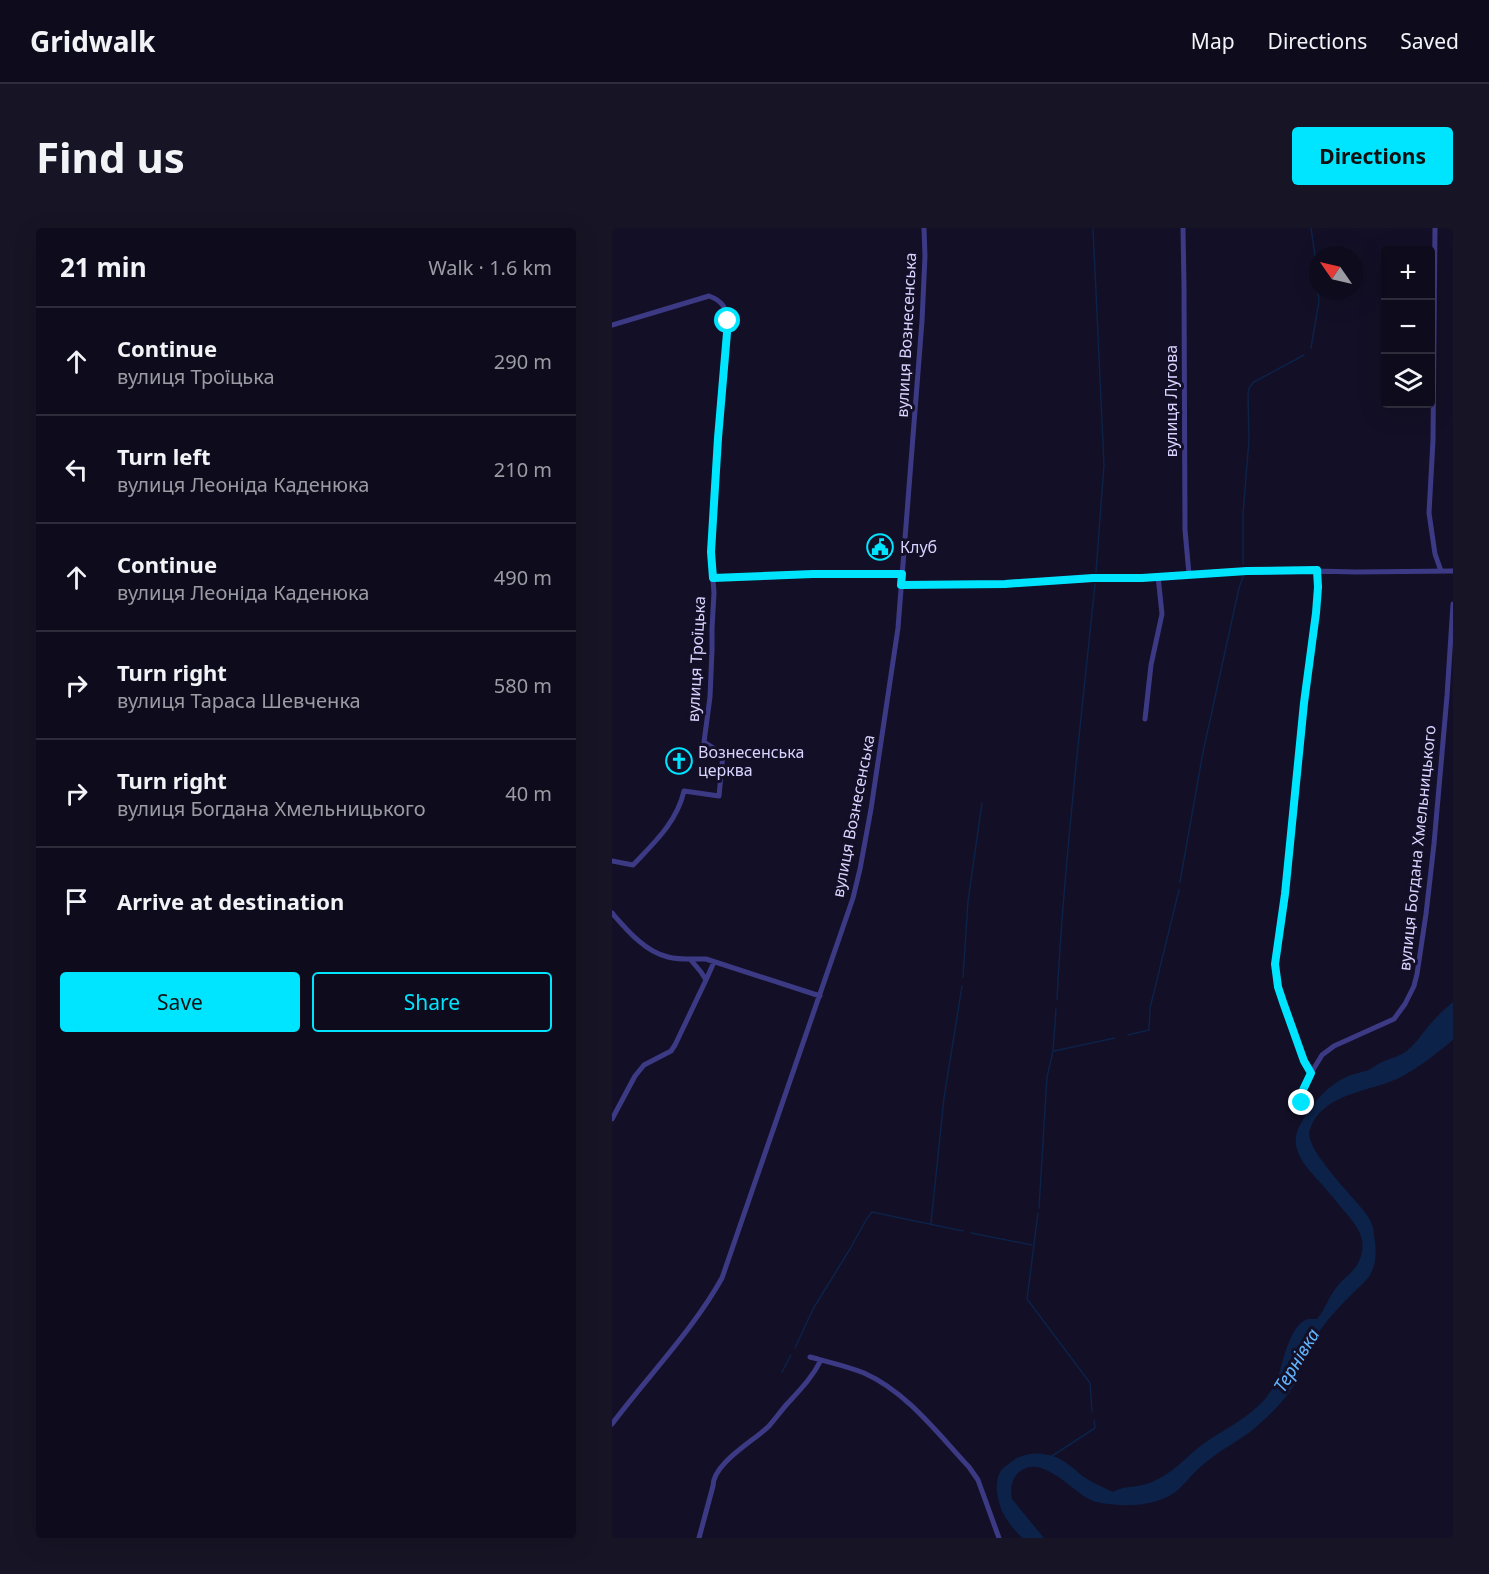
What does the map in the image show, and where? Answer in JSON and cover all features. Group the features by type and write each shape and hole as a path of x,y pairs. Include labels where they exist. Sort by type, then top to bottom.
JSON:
{"street":[{"name":"вулиця Вознесенська","path":"612,1424 697,1317 722,1278 853,898 871,809 898,628 922,321 924,228"},
{"name":"вулиця Лугова","path":"1183,228 1185,530 1189,574"},
{"path":"1435,228 1434,440 1429,513 1435,554 1441,571"},
{"name":"вулиця Троїцька","path":"612,325 710,296 722,303 726,309 728,321 711,552 714,593 710,697 704,742 723,754 719,796 684,791 681,803 670,824 633,865 612,861"},
{"path":"1311,1073 1304,1061 1278,987 1275,964 1285,894 1304,703 1316,613 1317,570"},
{"path":"901,585 1005,584 1257,571 1453,571"},
{"path":"713,578 813,574 902,574"},
{"path":"1145,719 1151,665 1162,614 1158,576"},
{"name":"вулиця Богдана Хмельницького","path":"1306,1112 1302,1103 1302,1095 1322,1055 1334,1046 1394,1019 1414,986 1426,914 1435,833 1453,604"},
{"path":"612,913 631,933 655,952 669,957 706,959 820,996"},
{"path":"690,959 706,980"},
{"path":"612,1119 640,1069 648,1062 666,1055 675,1045 714,962"},
{"path":"810,1357 872,1377 893,1390 919,1414 969,1467 978,1480 999,1538"},
{"path":"699,1538 713,1479 717,1473 768,1427 810,1380 821,1360"}],"water":[{"name":"Тернівка","path":"1453,1002 1453,1040 1401,1077 1337,1100 1316,1117 1310,1129 1314,1149 1370,1220 1376,1249 1374,1267 1369,1277 1333,1314 1319,1333 1287,1396 1256,1427 1210,1459 1173,1494 1151,1503 1127,1505 1096,1502 1045,1469 1027,1468 1018,1473 1012,1482 1012,1499 1044,1538 1022,1538 1003,1513 997,1492 1000,1472 1018,1458 1036,1453 1054,1456 1087,1479 1113,1492 1142,1485 1166,1475 1203,1444 1252,1412 1266,1398 1276,1383 1287,1347 1296,1329 1308,1319 1317,1319 1336,1288 1357,1265 1362,1253 1362,1240 1354,1223 1301,1159 1296,1143 1296,1134 1300,1125 1315,1102 1328,1089 1351,1075 1369,1070 1407,1051 1435,1018"}],"waterway":[{"path":"1093,228 1104,465 1096,572"},
{"path":"1311,228 1314,246"},
{"path":"1311,348 1319,300"},
{"path":"1243,564 1249,388 1254,382 1304,355"},
{"path":"1180,882 1203,752 1243,577"},
{"path":"1057,1000 1068,844 1095,584"},
{"path":"963,977 968,901 982,803"},
{"path":"1128,1035 1149,1030 1150,1008 1179,890"},
{"path":"931,1223 944,1098 962,986"},
{"path":"1039,1208 1047,1077 1053,1051 1056,1009"},
{"path":"1054,1051 1115,1038"},
{"path":"795,1348 813,1309 872,1212 963,1231"},
{"path":"1038,1213 1027,1299 1090,1383 1092,1412"},
{"path":"971,1233 1032,1245"},
{"path":"782,1372 791,1355"},
{"path":"1052,1456 1095,1428 1094,1420"}],"place":[{"name":"Клуб","path":"880,547"},
{"name":"Вознесенська церква","path":"679,761"}],"route":[{"path":"728,321 711,552 713,578 813,574 902,574 901,585 962,585 1093,578 1142,578 1247,571 1317,570 1316,613 1304,703 1285,894 1275,964 1278,987 1304,1061 1311,1073 1303,1090 1302,1103"}]}
